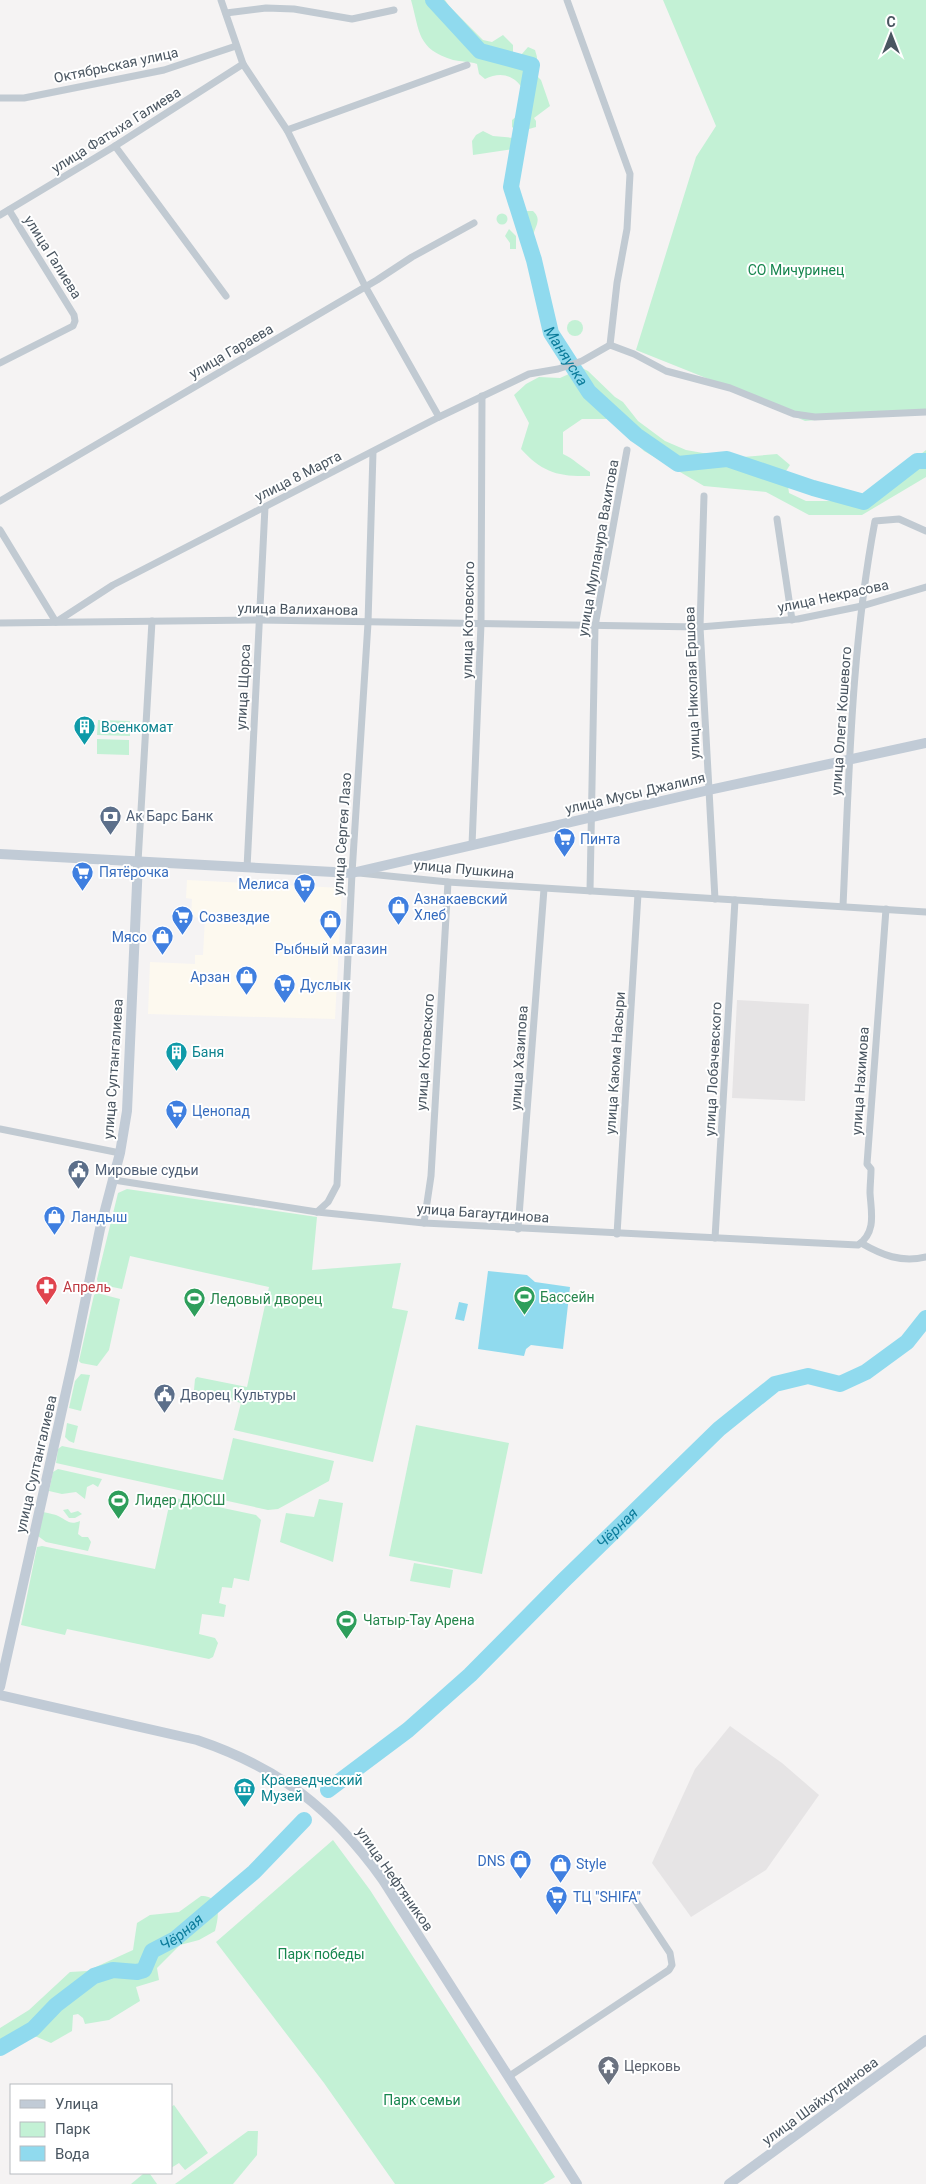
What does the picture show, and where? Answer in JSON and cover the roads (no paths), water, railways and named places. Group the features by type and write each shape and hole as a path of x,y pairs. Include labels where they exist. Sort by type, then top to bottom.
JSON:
{"street":[{"path":"221,0 243,64 287,130 366,286 439,417"},
{"path":"567,0 630,174 627,229 617,283 610,345 634,354 666,371 730,388 794,414 815,417 926,412"},
{"path":"226,13 266,8 294,8 319,12 342,19 352,19 394,10"},
{"name":"Октябрьская улица","path":"0,98 24,98 164,70 236,46"},
{"name":"улица Фатыха Галиева","path":"0,215 115,146 243,64"},
{"path":"287,130 467,66"},
{"path":"115,146 226,296"},
{"name":"улица Галиева","path":"0,363 72,326 75,321 74,315 9,210"},
{"name":"улица Гараева","path":"0,501 366,286 412,257 474,223"},
{"name":"улица 8 Марта","path":"56,622 113,585 439,417 528,374 558,370 582,362 610,345"},
{"name":"улица Котовского","path":"472,845 481,624 482,396"},
{"name":"улица Мулланура Вахитова","path":"590,891 595,626 628,450"},
{"name":"улица Сергея Лазо","path":"317,1212 328,1202 337,1184 352,872 368,623 373,452"},
{"name":"улица Николая Ершова","path":"704,496 700,627 715,899"},
{"name":"улица Щорса","path":"247,868 265,507"},
{"path":"777,519 792,620"},
{"name":"улица Олега Кошевого","path":"843,906 850,760 862,606 875,521 899,519 926,531"},
{"path":"0,530 56,622"},
{"name":"улица Некрасова","path":"595,626 700,627 792,620 862,606 926,587"},
{"name":"улица Валиханова","path":"0,623 259,620 595,626"},
{"name":"улица Султангалиева","path":"0,1687 74,1356 100,1228 120,1153 127,1111 138,862 152,621"},
{"name":"улица Мусы Джалиля","path":"352,872 709,790 926,743"},
{"name":"улица Пушкина","path":"0,854 352,872 544,889 926,912"},
{"name":"улица Котовского","path":"424,1223 431,1176 448,882"},
{"name":"улица Хазипова","path":"518,1228 544,889"},
{"name":"улица Каюма Насыри","path":"617,1234 638,894"},
{"name":"улица Лобачевского","path":"715,1238 735,900"},
{"name":"улица Нахимова","path":"858,1244 868,1232 873,1213 870,1190 871,1169 867,1164 886,909"},
{"path":"0,1129 120,1153"},
{"name":"улица Багаутдинова","path":"114,1180 317,1212 424,1223 617,1234 858,1244"},
{"path":"858,1244 886,1256 908,1259 926,1257"},
{"name":"улица Нефтяников","path":"0,1695 197,1740 268,1770 303,1793 331,1817 367,1858 577,2184"},
{"path":"508,2077 669,1970 672,1965 670,1953 631,1894"},
{"name":"улица Шайхутдинова","path":"729,2184 926,2040"}],"water":[{"name":"Бассейн","path":"488,1271 527,1275 535,1282 570,1287 563,1349 531,1345 526,1349 524,1356 478,1349"},
{"path":"459,1302 468,1304 464,1321 455,1319"}],"waterway":[{"name":"Маняуска","path":"433,0 480,51 532,65 511,187 534,260 551,333 589,392 636,435 678,464 727,459 813,488 864,502 917,461 926,461"},
{"name":"Чёрная","path":"328,1790 408,1730 470,1675 563,1581 719,1429 775,1384 808,1376 840,1384 866,1372 907,1342 926,1318"},
{"name":"Чёрная","path":"0,2048 33,2029 56,2005 94,1976 113,1970 137,1972 144,1970 152,1951 175,1939 254,1872 304,1820"}],"place":[{"name":"Военкомат","path":"85,746"},
{"name":"Ак Барс Банк","path":"110,835"},
{"name":"Пинта","path":"564,858"},
{"name":"Пятёрочка","path":"83,891"},
{"name":"Мелиса","path":"305,903"},
{"name":"Азнакаевский Хлеб","path":"398,926"},
{"name":"Созвездие","path":"183,936"},
{"name":"Рыбный магазин","path":"331,940"},
{"name":"Мясо","path":"163,956"},
{"name":"Арзан","path":"246,996"},
{"name":"Дуслык","path":"284,1004"},
{"name":"Баня","path":"176,1071"},
{"name":"Ценопад","path":"176,1130"},
{"name":"Мировые судьи","path":"79,1189"},
{"name":"Ландыш","path":"55,1236"},
{"name":"Апрель","path":"47,1306"},
{"name":"Бассейн","path":"524,1316"},
{"name":"Ледовый дворец","path":"194,1318"},
{"name":"Дворец Культуры","path":"164,1414"},
{"name":"Лидер ДЮСШ","path":"119,1519"},
{"name":"Чатыр-Тау Арена","path":"347,1639"},
{"name":"Краеведческий Музей","path":"245,1807"},
{"name":"DNS","path":"521,1880"},
{"name":"Style","path":"560,1883"},
{"name":"ТЦ \"SHIFA\"","path":"557,1916"},
{"name":"Церковь","path":"608,2085"}],"park label":[{"name":"СО Мичуринец","path":"796,270"},
{"name":"Парк победы","path":"321,1954"},
{"name":"Парк семьи","path":"422,2100"}]}
